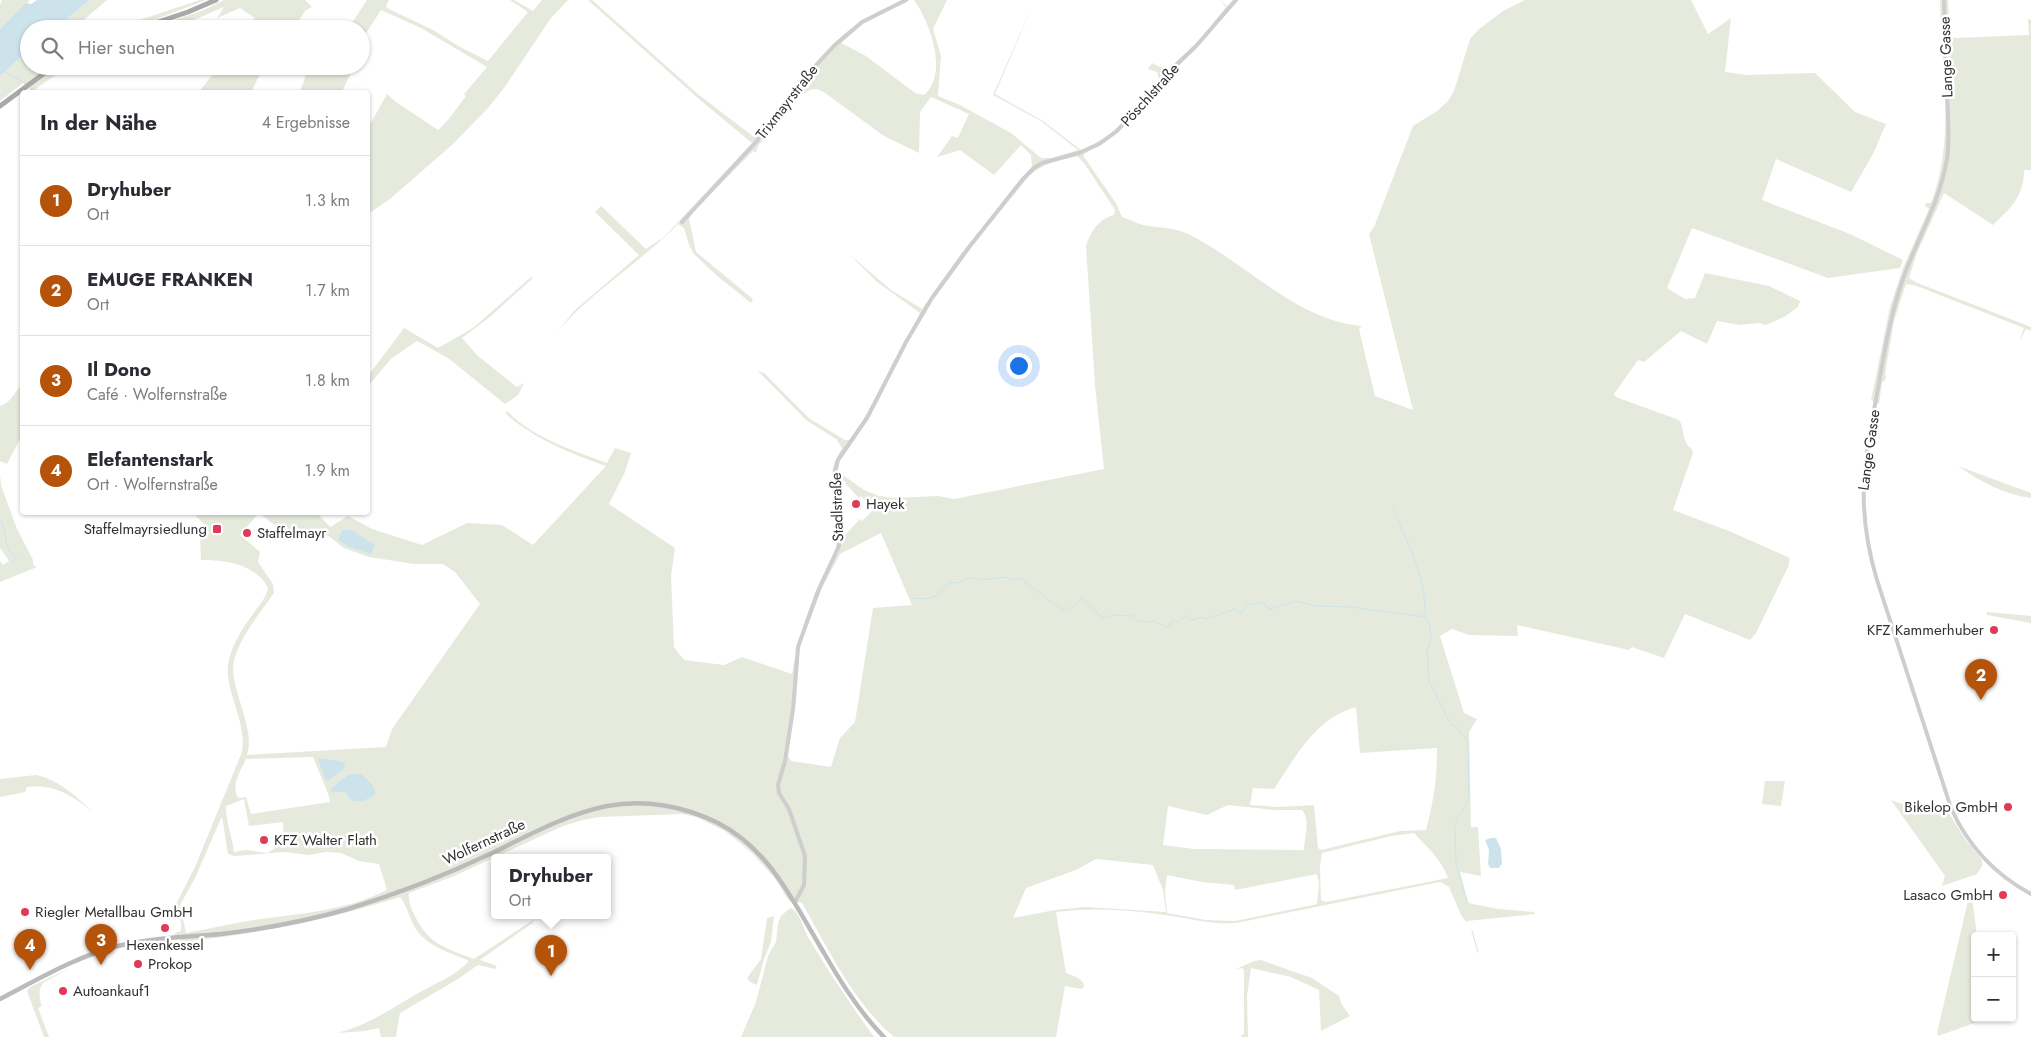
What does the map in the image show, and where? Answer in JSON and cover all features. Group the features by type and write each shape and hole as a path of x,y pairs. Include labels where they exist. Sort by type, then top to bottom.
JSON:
{"main road":[{"path":"164,20 216,0"},
{"path":"22,90 42,75"},
{"path":"0,106 20,91"},
{"name":"Wolfernstraße","path":"0,999 76,962 117,946 136,942 257,929 347,909 449,872 571,817 591,810 636,803 670,806 693,812 733,832 756,850 776,874 795,902 848,992 884,1037"}],"street":[{"name":"Trixmayrstraße","path":"682,222 756,142 807,75 829,51 862,22 906,0"},
{"name":"Pöschlstraße","path":"1046,162 1079,153 1099,144 1117,131 1236,0"},
{"name":"Lange Gasse","path":"1944,0 1949,116 1947,158 1936,202 1903,279 1891,318 1865,460 1863,512 1867,542 1875,574 1951,808 1961,829 1982,857 2003,876 2031,894"},
{"name":"Stadlstraße","path":"795,902 804,885 805,856 789,809 777,787 785,762 793,709 798,647 818,591 839,546 834,476 836,464 867,418 906,342 932,298 1023,179 1034,168 1046,162"}],"shaded area":[{"path":"1,0 30,0 0,29 0,4 2,2"},
{"path":"90,0 107,0 84,20 65,20"},
{"path":"200,0 206,0 154,20 139,20"},
{"path":"224,0 305,0 312,7 306,10 299,20 254,20 255,18 240,8 217,18 224,7 194,20 175,20 204,10"},
{"path":"367,0 389,0 386,5 387,8 433,30 460,47 488,61 528,12 510,0 514,0 533,11 542,0 568,0 551,18 504,88 488,108 453,144 390,199 370,213 370,124 387,94 438,130 448,120 466,96 464,94 487,67 421,28 381,10 370,27 370,20 354,20"},
{"path":"588,0 592,0 699,95 754,137 767,127 805,75 841,37 869,17 903,1 910,0 863,24 841,43 866,56 915,93 924,95 931,86 936,62 931,34 914,0 947,0 933,29 941,56 938,96 960,105 1011,133 1041,158 1052,158 1078,150 1041,121 993,95 1035,0 995,94 1043,121 1081,150 1115,130 1142,101 1159,80 1157,72 1148,69 1152,63 1167,70 1200,40 1226,7 1220,0 1227,6 1233,0 1238,0 1195,50 1166,77 1132,120 1107,141 1084,154 1084,157 1116,203 1122,217 1143,225 1171,229 1188,234 1230,259 1293,302 1315,313 1338,321 1362,326 1359,329 1375,396 1413,410 1369,234 1374,227 1413,126 1437,111 1448,101 1454,91 1470,39 1478,30 1503,11 1525,0 1691,0 1708,34 1731,18 1725,72 1748,75 1815,73 1855,112 1886,124 1873,154 1851,192 1776,159 1762,200 1850,234 1903,260 1900,268 1828,278 1692,228 1667,288 1685,299 1695,298 1705,273 1769,286 1800,301 1798,307 1784,317 1766,325 1759,323 1740,325 1717,321 1707,344 1681,331 1644,362 1638,360 1614,394 1616,397 1679,420 1681,423 1685,439 1693,453 1673,510 1729,531 1790,558 1788,567 1756,633 1750,640 1685,614 1664,658 1632,647 1629,650 1517,625 1518,636 1469,635 1452,629 1440,636 1464,713 1477,719 1469,732 1471,827 1478,827 1481,876 1460,872 1468,903 1498,909 1534,912 1535,914 1467,921 1467,923 1461,915 1449,887 1440,882 1236,923 1211,922 1114,910 1056,912 1066,973 1080,979 1084,987 1081,989 1065,986 1056,1037 894,1037 879,1023 854,992 802,903 789,901 774,877 751,852 725,831 696,817 682,814 599,817 583,820 563,826 502,854 491,854 491,859 454,876 409,893 411,908 420,926 426,933 439,944 474,959 535,919 531,924 480,960 497,966 495,969 478,965 400,1013 396,1037 381,1037 379,1028 337,1033 359,1026 380,1016 452,975 469,961 438,948 424,939 414,926 400,897 346,913 291,925 181,942 178,936 173,934 181,931 181,922 176,904 195,867 242,752 242,729 228,676 229,659 237,638 262,602 268,588 256,574 239,565 201,560 200,537 206,526 195,515 257,515 240,535 260,552 258,562 273,584 274,593 248,630 234,661 234,680 249,736 247,755 386,747 392,729 480,604 455,572 443,564 414,564 369,557 344,548 327,535 283,538 285,533 262,515 319,515 330,527 348,516 372,529 422,545 467,523 502,525 533,545 606,466 540,438 505,413 507,411 541,436 607,463 615,448 631,453 625,472 609,504 675,548 671,576 674,647 684,660 724,665 742,657 792,674 810,606 834,553 837,533 840,536 845,535 860,519 862,521 873,510 861,496 859,498 846,482 832,473 834,463 842,448 836,439 806,420 758,371 764,373 810,419 845,440 850,440 868,412 920,313 876,281 849,254 891,290 922,309 960,255 1032,166 1031,155 1021,145 994,175 960,150 937,157 952,136 958,138 969,114 931,97 920,112 919,153 884,136 825,93 814,89 806,92 791,104 758,146 756,153 753,151 692,213 689,219 696,252 753,299 751,303 716,275 694,254 684,228 678,224 648,252 585,303 557,332 574,311 639,255 595,212 601,206 646,249 664,237 752,143 700,100","holes":["1077,156 1084,163 1115,210 1114,215 1099,223 1086,246 1095,385 1104,469 954,499 938,496 895,498 879,496 864,490 837,471 840,460 874,409 907,344 933,299 972,246 1029,176 1046,165","881,533 912,605 873,608 855,722 840,738 831,767 791,761 788,756 796,701 800,645 823,586 840,554","1356,707 1360,753 1437,748 1434,789 1426,830 1400,831 1321,850 1318,848 1314,805 1279,807 1250,805 1253,788 1274,789 1299,751 1318,729 1342,712","313,757 330,802 251,814 246,797 238,798 235,788 237,778 246,759","322,758 344,762 344,769 328,781 325,779","349,774 375,795 364,801 352,802 345,792 331,788","244,799 249,826 283,822 284,843 267,853 246,850 234,852 226,806","1228,805 1274,810 1302,810 1306,819 1304,850 1194,849 1163,845 1168,806 1207,815","222,816 228,854 234,856 285,852 309,855 326,852 341,853 359,861 379,864 387,890 336,908 247,921 186,933 180,905 195,878","1414,833 1438,859 1448,878 1326,902 1321,900 1320,866 1322,853 1391,836","1096,859 1153,865 1163,890 1166,912 1086,907 1055,910 1013,918 1026,888 1076,870","1317,874 1319,884 1317,904 1235,921 1206,920 1167,913 1165,891 1167,875 1202,882 1234,885 1235,890"]},
{"path":"1940,0 1948,0 1950,36 1955,38 2029,35 2028,19 2031,20 2031,170 2024,170 2022,187 2019,194 2011,207 1993,225 1944,193 1917,253 1909,278 2031,327 2031,331 2026,329 2019,342 2024,328 1914,285 1906,284 1894,321 1886,376 1885,381 1882,382 1879,404 1871,400 1890,307 1903,268 1929,209 1925,206 1926,203 1931,203 1939,179 1943,154 1945,103"},
{"path":"20,58 20,75 56,75 36,90 31,90 23,83 0,101 0,76"},
{"path":"212,75 260,75 252,90 201,90"},
{"path":"306,75 350,75 343,90 301,90"},
{"path":"531,277 533,278 491,316 462,338 478,356 517,387 524,383 518,395 505,404 448,358 417,341 392,358 370,384 370,373 404,328 438,348 473,328"},
{"path":"20,388 20,439 7,464 0,461 0,406 10,400"},
{"path":"1958,466 2031,493 2031,498 2011,494 1993,487"},
{"path":"0,474 1,485 17,529 33,560 33,565 37,567 0,582 0,561 3,565 9,561 0,548"},
{"path":"1987,612 2031,616 2031,623 1987,615"},
{"path":"36,775 60,785 93,812 70,796 45,787 27,787 25,792 0,797 0,779"},
{"path":"1765,781 1785,781 1781,806 1762,804"},
{"path":"1891,800 1934,814 1948,812 1965,839 1982,860 1982,866 1977,874 1942,886 1945,876"},
{"path":"1971,888 1976,932 1971,932 1971,1022 1978,1022 1938,1036 1937,1033"},
{"path":"790,908 799,916 808,937 874,1037 741,1037 756,1002 768,956 776,942 778,923 781,916"},
{"path":"774,916 771,942 757,985 750,982 747,978 761,959 767,918"},
{"path":"1261,960 1312,978 1339,996 1342,1005 1350,1016 1321,1031 1319,990 1291,977 1251,968 1247,996 1248,1037 1241,1037 1244,1034 1244,970 1242,968 1236,969"},
{"path":"70,968 43,983 40,988 42,1006 38,1008 49,1037 44,1037 27,991 30,987"}],"water":[{"path":"37,0 90,0 65,20 20,20 20,58 0,76 0,29 26,3 31,4"},
{"path":"342,530 352,530 375,545 371,554 350,547 338,540"},
{"path":"318,759 345,762 344,769 328,781 325,779"},
{"path":"349,774 361,774 373,786 375,795 364,801 352,802 345,792 332,792 331,788"},
{"path":"1496,838 1501,849 1502,864 1499,868 1490,868 1488,864 1489,850 1485,840"}],"waterway":[{"path":"4,71 25,83"},
{"path":"1395,514 1420,576 1425,602 1425,615"},
{"path":"0,519 9,549 17,559"},
{"path":"912,598 924,599 933,597 941,592 949,582 958,583 973,577 981,580 1007,577 1011,580 1019,578 1063,609 1069,609 1082,598 1103,618 1114,615 1133,616 1138,621 1156,622 1168,628 1173,620 1178,622 1186,615 1192,620 1201,617 1206,619 1235,609 1240,613 1248,605 1264,602 1266,607 1270,609 1296,601 1317,606 1351,607 1426,617 1430,626 1431,637"},
{"path":"1431,640 1427,650 1429,681 1451,725 1456,726 1468,742 1469,800 1457,819 1455,827"},
{"path":"1455,830 1456,864 1468,904"},
{"path":"1472,931 1478,952"}],"place":[{"name":"Hayek","path":"856,504"},
{"name":"Staffelmayrsiedlung","path":"217,529"},
{"name":"Staffelmayr","path":"247,533"},
{"name":"KFZ Kammerhuber","path":"1994,630"},
{"name":"EMUGE FRANKEN","path":"1981,700"},
{"name":"Bikelop GmbH","path":"2008,807"},
{"name":"KFZ Walter Flath","path":"264,840"},
{"name":"Lasaco GmbH","path":"2003,895"},
{"name":"Riegler Metallbau GmbH","path":"25,912"},
{"name":"Hexenkessel","path":"165,928"},
{"name":"Prokop","path":"138,964"},
{"name":"Il Dono","path":"101,965"},
{"name":"Elefantenstark","path":"30,970"},
{"name":"Dryhuber","path":"551,976"},
{"name":"Autoankauf1","path":"63,991"}]}
